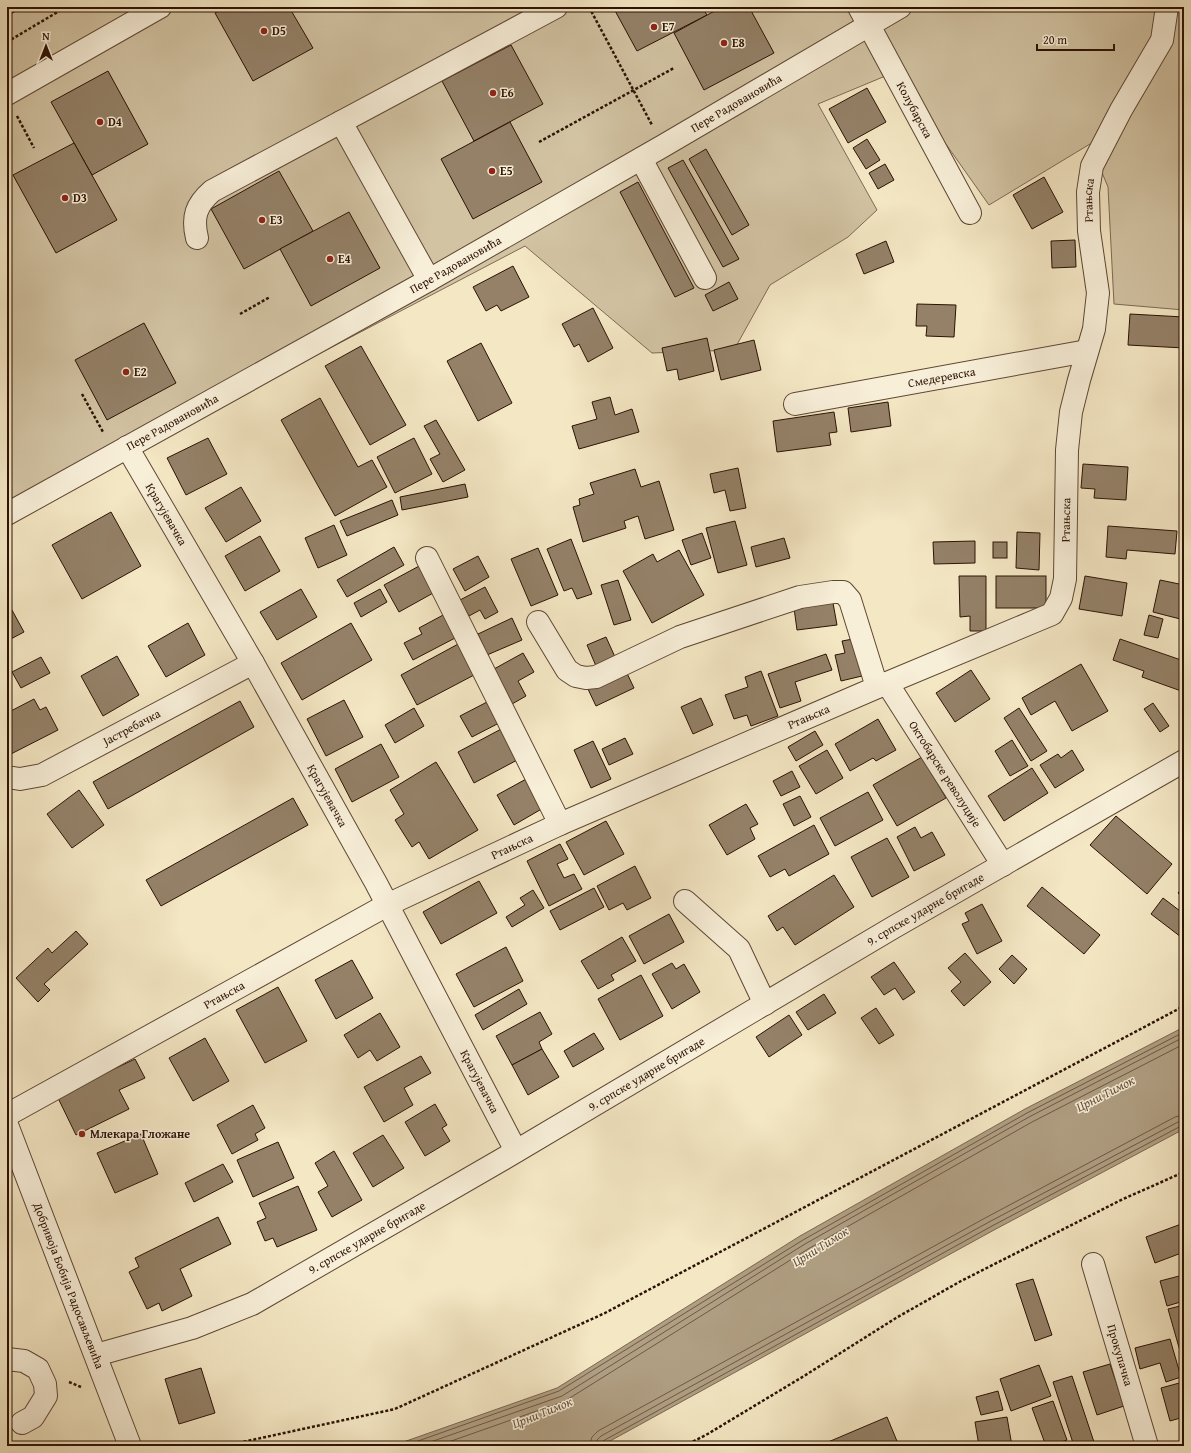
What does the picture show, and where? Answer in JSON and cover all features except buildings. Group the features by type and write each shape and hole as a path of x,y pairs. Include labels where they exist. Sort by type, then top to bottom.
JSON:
{"street":[{"path":"10,102 160,7"},
{"path":"197,238 195,218 197,210 203,199 212,191 556,7"},
{"name":"Пере Радовановића","path":"7,514 428,280 663,146 864,16 900,7"},
{"name":"Ртањска","path":"7,1115 387,905 560,824 882,685 1052,614 1060,598 1065,579 1067,450 1071,412 1094,329 1098,293 1090,231 1088,192 1092,166 1121,110 1162,40 1167,7"},
{"name":"Колубарска","path":"864,16 970,213"},
{"path":"341,122 428,280"},
{"path":"640,159 705,278"},
{"name":"Смедеревска","path":"795,404 1087,351"},
{"name":"Крагујевачка","path":"121,450 253,663 387,905 516,1151"},
{"path":"427,558 560,824"},
{"name":"Октобарске револуције","path":"538,622 567,670 576,676 596,678 680,637 800,596 843,592 850,600 882,685 1003,865"},
{"name":"Јастребачка","path":"7,777 20,779 42,775 253,663"},
{"name":"9. српске ударне бригаде","path":"96,1355 192,1328 252,1304 516,1151 894,927 1184,761"},
{"path":"685,901 739,949 765,1004"},
{"name":"Добривоја Бобија Радосављевића","path":"7,1125 130,1446"},
{"name":"Прокупачка","path":"1094,1264 1147,1446"},
{"path":"7,1359 24,1361 38,1369 45,1384 46,1396 33,1417 22,1423"}],"path":[{"path":"7,42 66,7"},
{"path":"588,7 663,146"},
{"path":"539,142 674,68"},
{"path":"10,102 34,148"},
{"path":"240,314 270,297"},
{"path":"82,394 121,450"},
{"path":"224,1446 395,1409 605,1313 1184,1006"},
{"path":"684,1446 706,1435 896,1318 961,1281 1121,1200 1184,1172"},
{"path":"38,1369 113,1400"}],"shaded area":[{"path":"7,7 1184,7 1184,310 1114,304 1108,187 1090,144 989,205 895,72 818,104 877,210 848,237 770,285 734,350 652,353 525,246 7,517"}],"water":[{"name":"Црни Тимок","path":"1184,1027 1184,1129 994,1230 601,1446 392,1446 557,1388 800,1236 1025,1109"}],"place":[{"name":"E7","path":"654,27"},
{"name":"D5","path":"264,31"},
{"name":"E8","path":"724,43"},
{"name":"E6","path":"493,93"},
{"name":"D4","path":"100,122"},
{"name":"E5","path":"492,171"},
{"name":"D3","path":"65,198"},
{"name":"E3","path":"262,220"},
{"name":"E4","path":"330,259"},
{"name":"E2","path":"126,372"},
{"name":"Млекара Гложане","path":"82,1134"}]}
